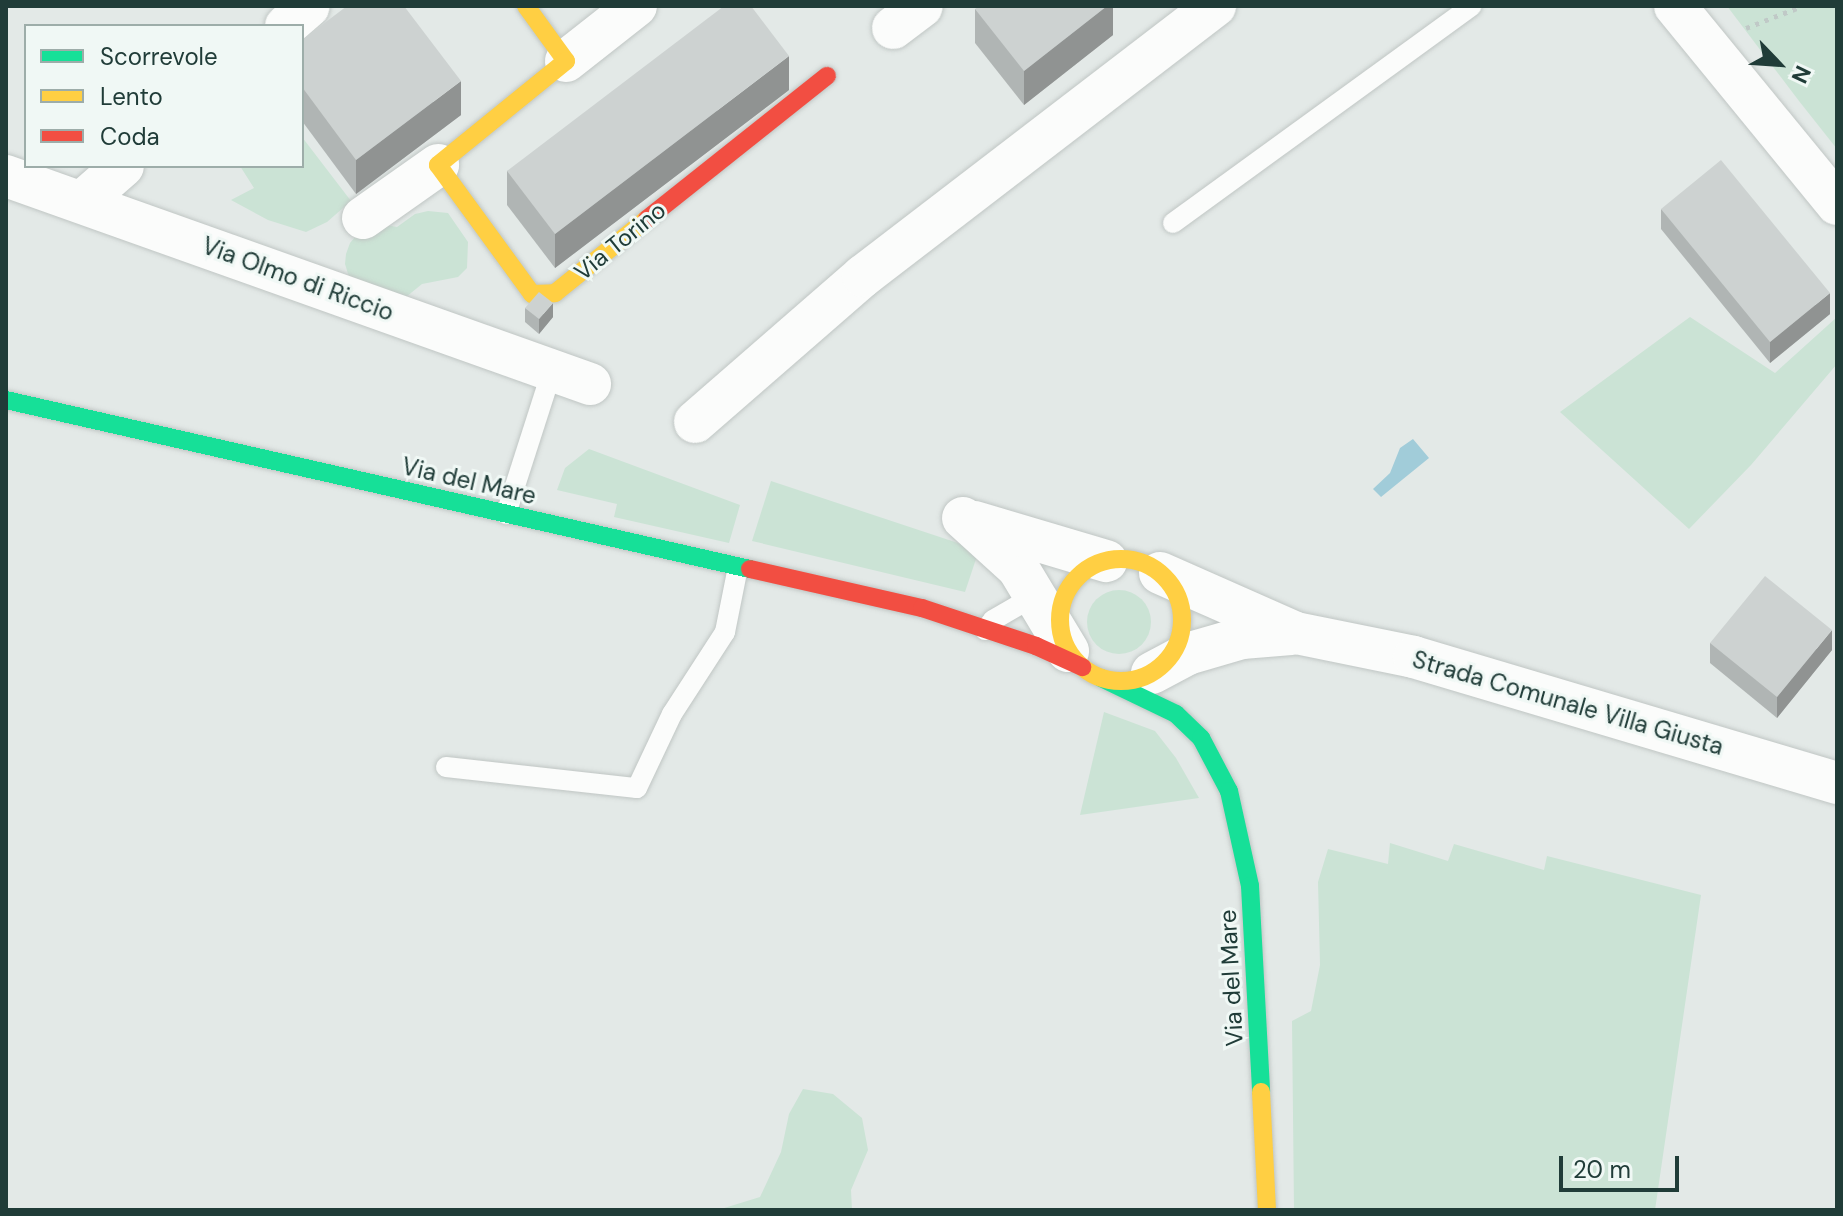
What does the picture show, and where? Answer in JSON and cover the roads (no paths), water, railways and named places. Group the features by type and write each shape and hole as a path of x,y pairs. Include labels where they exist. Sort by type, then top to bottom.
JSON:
{"street":[{"path":"288,24 309,6"},
{"path":"526,6 566,61"},
{"path":"363,218 438,165 636,6"},
{"path":"695,422 863,276 1215,6"},
{"path":"1675,6 1837,204"},
{"name":"Via Torino","path":"438,165 532,294 555,293 827,76"},
{"path":"83,201 121,168"},
{"name":"Via Olmo di Riccio","path":"6,176 571,378"},
{"name":"Via del Mare","path":"6,400 922,608 1075,659"},
{"path":"1106,561 963,518 1018,568 1075,659 1101,678 1176,714 1209,751"},
{"path":"1075,659 1060,624 1065,596 1074,580 1089,568 1106,561 1126,559 1144,563 1296,633"},
{"path":"1160,573 1170,584 1181,612 1176,665"},
{"path":"1176,665 1166,662 1176,647 1181,612"},
{"path":"1101,678 1118,681 1176,665 1242,638 1296,633"},
{"name":"Strada Comunale Villa Giusta","path":"1296,633 1414,657 1836,782"},
{"path":"1194,706 1209,751"},
{"name":"Via del Mare","path":"1209,751 1229,791 1250,886 1267,1210"}],"lane":[{"path":"1173,223 1472,6"},
{"path":"506,514 571,378"},
{"path":"446,767 637,788 672,714 725,632 738,567"},
{"path":"985,630 993,620 1017,606"}],"water":[{"path":"1413,439 1429,458 1381,497 1373,489 1390,473 1400,448"}]}
